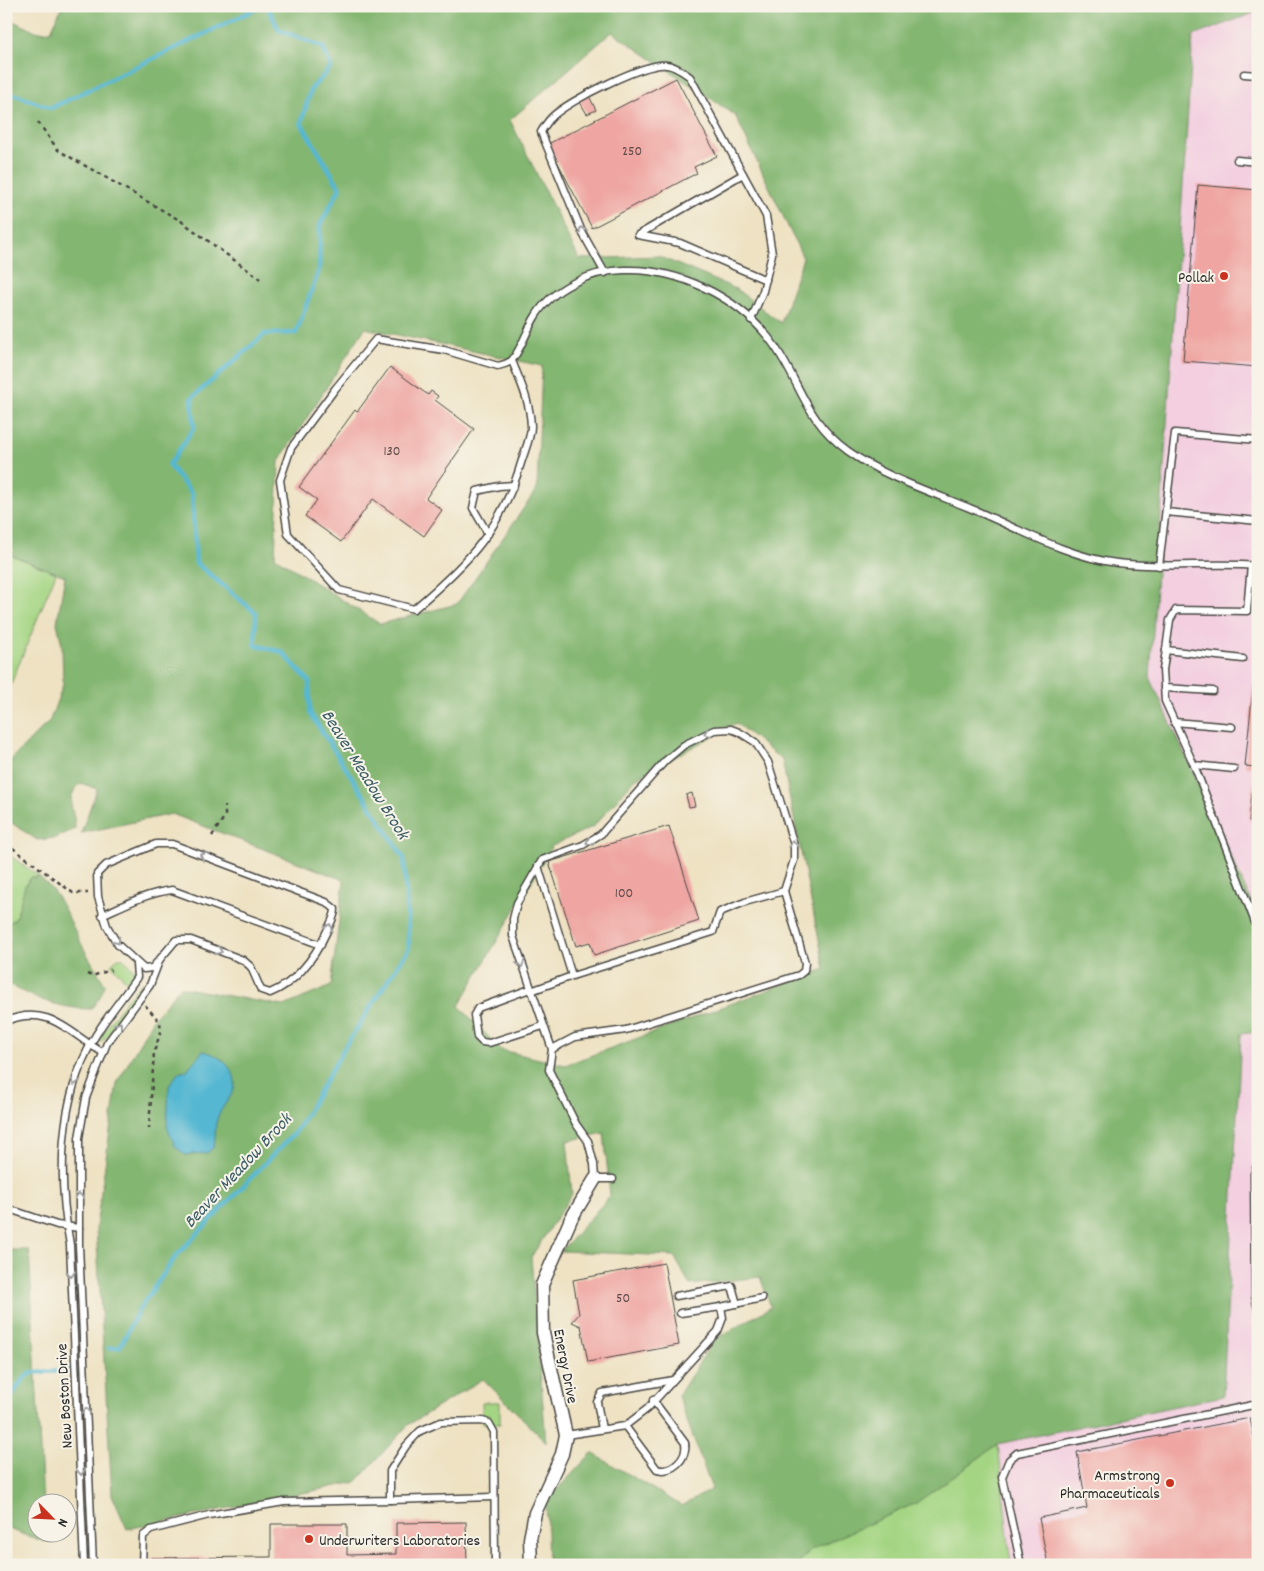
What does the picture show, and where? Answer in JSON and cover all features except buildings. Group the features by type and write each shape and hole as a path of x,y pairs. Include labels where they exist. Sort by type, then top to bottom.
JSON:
{"street":[{"name":"Energy Drive","path":"531,1565 530,1539 535,1513 562,1454 566,1435 544,1341 541,1292 544,1278 571,1220 595,1179"}],"lane":[{"path":"605,273 582,232 541,137 541,132 552,117 576,100 645,67 666,65 679,69 690,78 766,216 772,254 766,280 751,320"},
{"path":"1244,74 1258,75"},
{"path":"1237,160 1258,162"},
{"path":"743,174 638,235 680,243 766,280"},
{"path":"512,361 528,400 531,429 514,486 488,534 457,573 414,609 340,590 288,534 280,480 291,448 335,388 376,340 444,350 498,366 512,361 536,314 570,283 605,273 624,270 657,273 684,280 711,292 742,312 768,338 807,407 824,432 850,452 892,475 1082,556 1116,563 1159,566 1255,566 1247,612 1176,610 1170,620 1163,670 1165,701 1194,765 1258,930"},
{"path":"1159,566 1175,433 1258,440"},
{"path":"488,534 473,508 476,491 499,486 514,486"},
{"path":"1166,512 1258,521"},
{"path":"1166,650 1243,659"},
{"path":"1164,688 1213,691"},
{"path":"1174,722 1232,727"},
{"path":"552,1049 575,1037 626,1030 802,973 804,963 784,891 795,852 771,769 764,754 755,742 731,729 714,730 684,745 665,760 601,834 583,845 545,858 538,866 517,903 513,919 515,945 552,1049 549,1070 576,1124 588,1141 594,1164 595,1179 613,1179"},
{"path":"1194,765 1234,769"},
{"path":"156,844 172,844 332,905 335,909 321,945 306,967 277,990 267,994 261,990 248,963 191,940 176,940 149,969 136,964 118,945 102,915 97,891 97,873 103,866 156,844"},
{"path":"538,866 572,976"},
{"path":"102,915 159,892 172,890 321,945"},
{"path":"543,1026 489,1043 482,1042 477,1037 474,1015 478,1008 530,989 713,932 720,912 745,902 784,891"},
{"name":"New Boston Drive","path":"93,1565 79,1245 80,1128 86,1098 102,1052 120,1023 150,985 160,959"},
{"name":"New Boston Drive","path":"84,1565 70,1245 66,1226 64,1130 76,1078 90,1045 137,977 136,964"},
{"path":"6,1020 24,1015 42,1016 69,1028 102,1052"},
{"path":"1258,1162 1254,1184 1254,1296 1258,1310"},
{"path":"6,1208 66,1226 79,1228"},
{"path":"676,1296 732,1286 737,1304"},
{"path":"680,1313 762,1298"},
{"path":"566,1435 625,1426 647,1409 653,1400 718,1331 723,1318 721,1306"},
{"path":"602,1429 597,1402 602,1393 673,1380"},
{"path":"625,1426 657,1469 669,1470 683,1459 686,1453 685,1443 653,1400"},
{"path":"1021,1565 1002,1477 1009,1460 1017,1453 1258,1404"},
{"path":"390,1500 390,1471 406,1446 428,1426 446,1421 486,1422 494,1428 494,1565"},
{"path":"142,1565 143,1536 146,1532 209,1515 284,1502 494,1497"}],"path":[{"path":"38,122 58,150 181,222 260,279"},
{"path":"212,836 225,816 225,806"},
{"path":"6,843 76,894 97,891"},
{"path":"87,974 92,976 111,970"},
{"path":"142,1002 160,1022 161,1031 154,1052 149,1128"}],"shaded area":[{"path":"1258,10 1258,917 1150,677 1193,35"},
{"path":"1258,1032 1258,1565 1011,1565 998,1444 1223,1396 1241,1033"}],"green space":[{"path":"62,6 1258,6 1256,12 1193,36 1150,677 1258,917 1258,1032 1241,1034 1223,1396 998,1444 916,1503 810,1550 797,1565 548,1565 546,1501 592,1453 682,1506 712,1489 678,1396 714,1340 771,1307 760,1277 690,1285 674,1256 561,1251 610,1196 604,1133 567,1141 572,1194 531,1257 546,1442 483,1379 408,1425 356,1482 127,1529 112,1495 96,1227 117,1083 153,1019 180,987 284,1006 331,986 344,880 172,814 81,833 97,789 81,783 72,794 71,799 75,829 55,838 37,840 6,819 6,765 50,720 63,685 62,645 57,623 65,576 6,553 6,18 38,32 51,31","holes":["612,32 735,115 803,258 781,323 736,289 658,256 579,259 510,120","365,328 542,366 537,489 457,604 380,624 275,557 279,461","736,723 782,760 825,969 565,1065 501,1050 459,1006 552,846 594,826 635,779"]},
{"path":"6,553 56,573 6,696"},
{"path":"6,853 40,877 31,877 25,886 16,918 6,925"},
{"path":"31,877 40,877 57,896 105,985 100,997 91,1009 47,1002 25,993 6,982 6,925 16,918 25,886"},
{"path":"118,958 122,958 134,969 134,975 127,982 111,964"},
{"path":"143,981 143,986 105,1039 100,1042 99,1039 125,1001"},
{"path":"6,1250 29,1250 43,1494 28,1494 28,1536 6,1528"},
{"path":"482,1402 500,1402 500,1424 483,1424"},
{"path":"998,1444 1011,1565 797,1565 810,1550 916,1503"}],"water":[{"path":"203,1051 209,1052 221,1059 231,1070 235,1082 234,1089 218,1116 214,1147 207,1153 185,1155 175,1146 167,1127 169,1086 178,1073 186,1071"}],"waterway":[{"path":"6,100 13,94 51,108 262,6"},
{"name":"Beaver Meadow Brook","path":"109,1348 120,1347 138,1311 176,1256 297,1130 346,1045 409,948 404,858 310,713 309,681 282,652 255,645 256,613 196,563 192,494 169,465 194,428 192,398 265,334 296,333 319,270 320,225 340,188 301,123 311,89 331,67 323,47 279,30 267,6"},
{"name":"Beaver Meadow Brook","path":"6,1405 21,1381 28,1375 68,1369"}],"place":[{"name":"Pollak","path":"1224,276"},
{"name":"Armstrong Pharmaceuticals","path":"1170,1483"},
{"name":"Underwriters Laboratories","path":"309,1539"}]}
